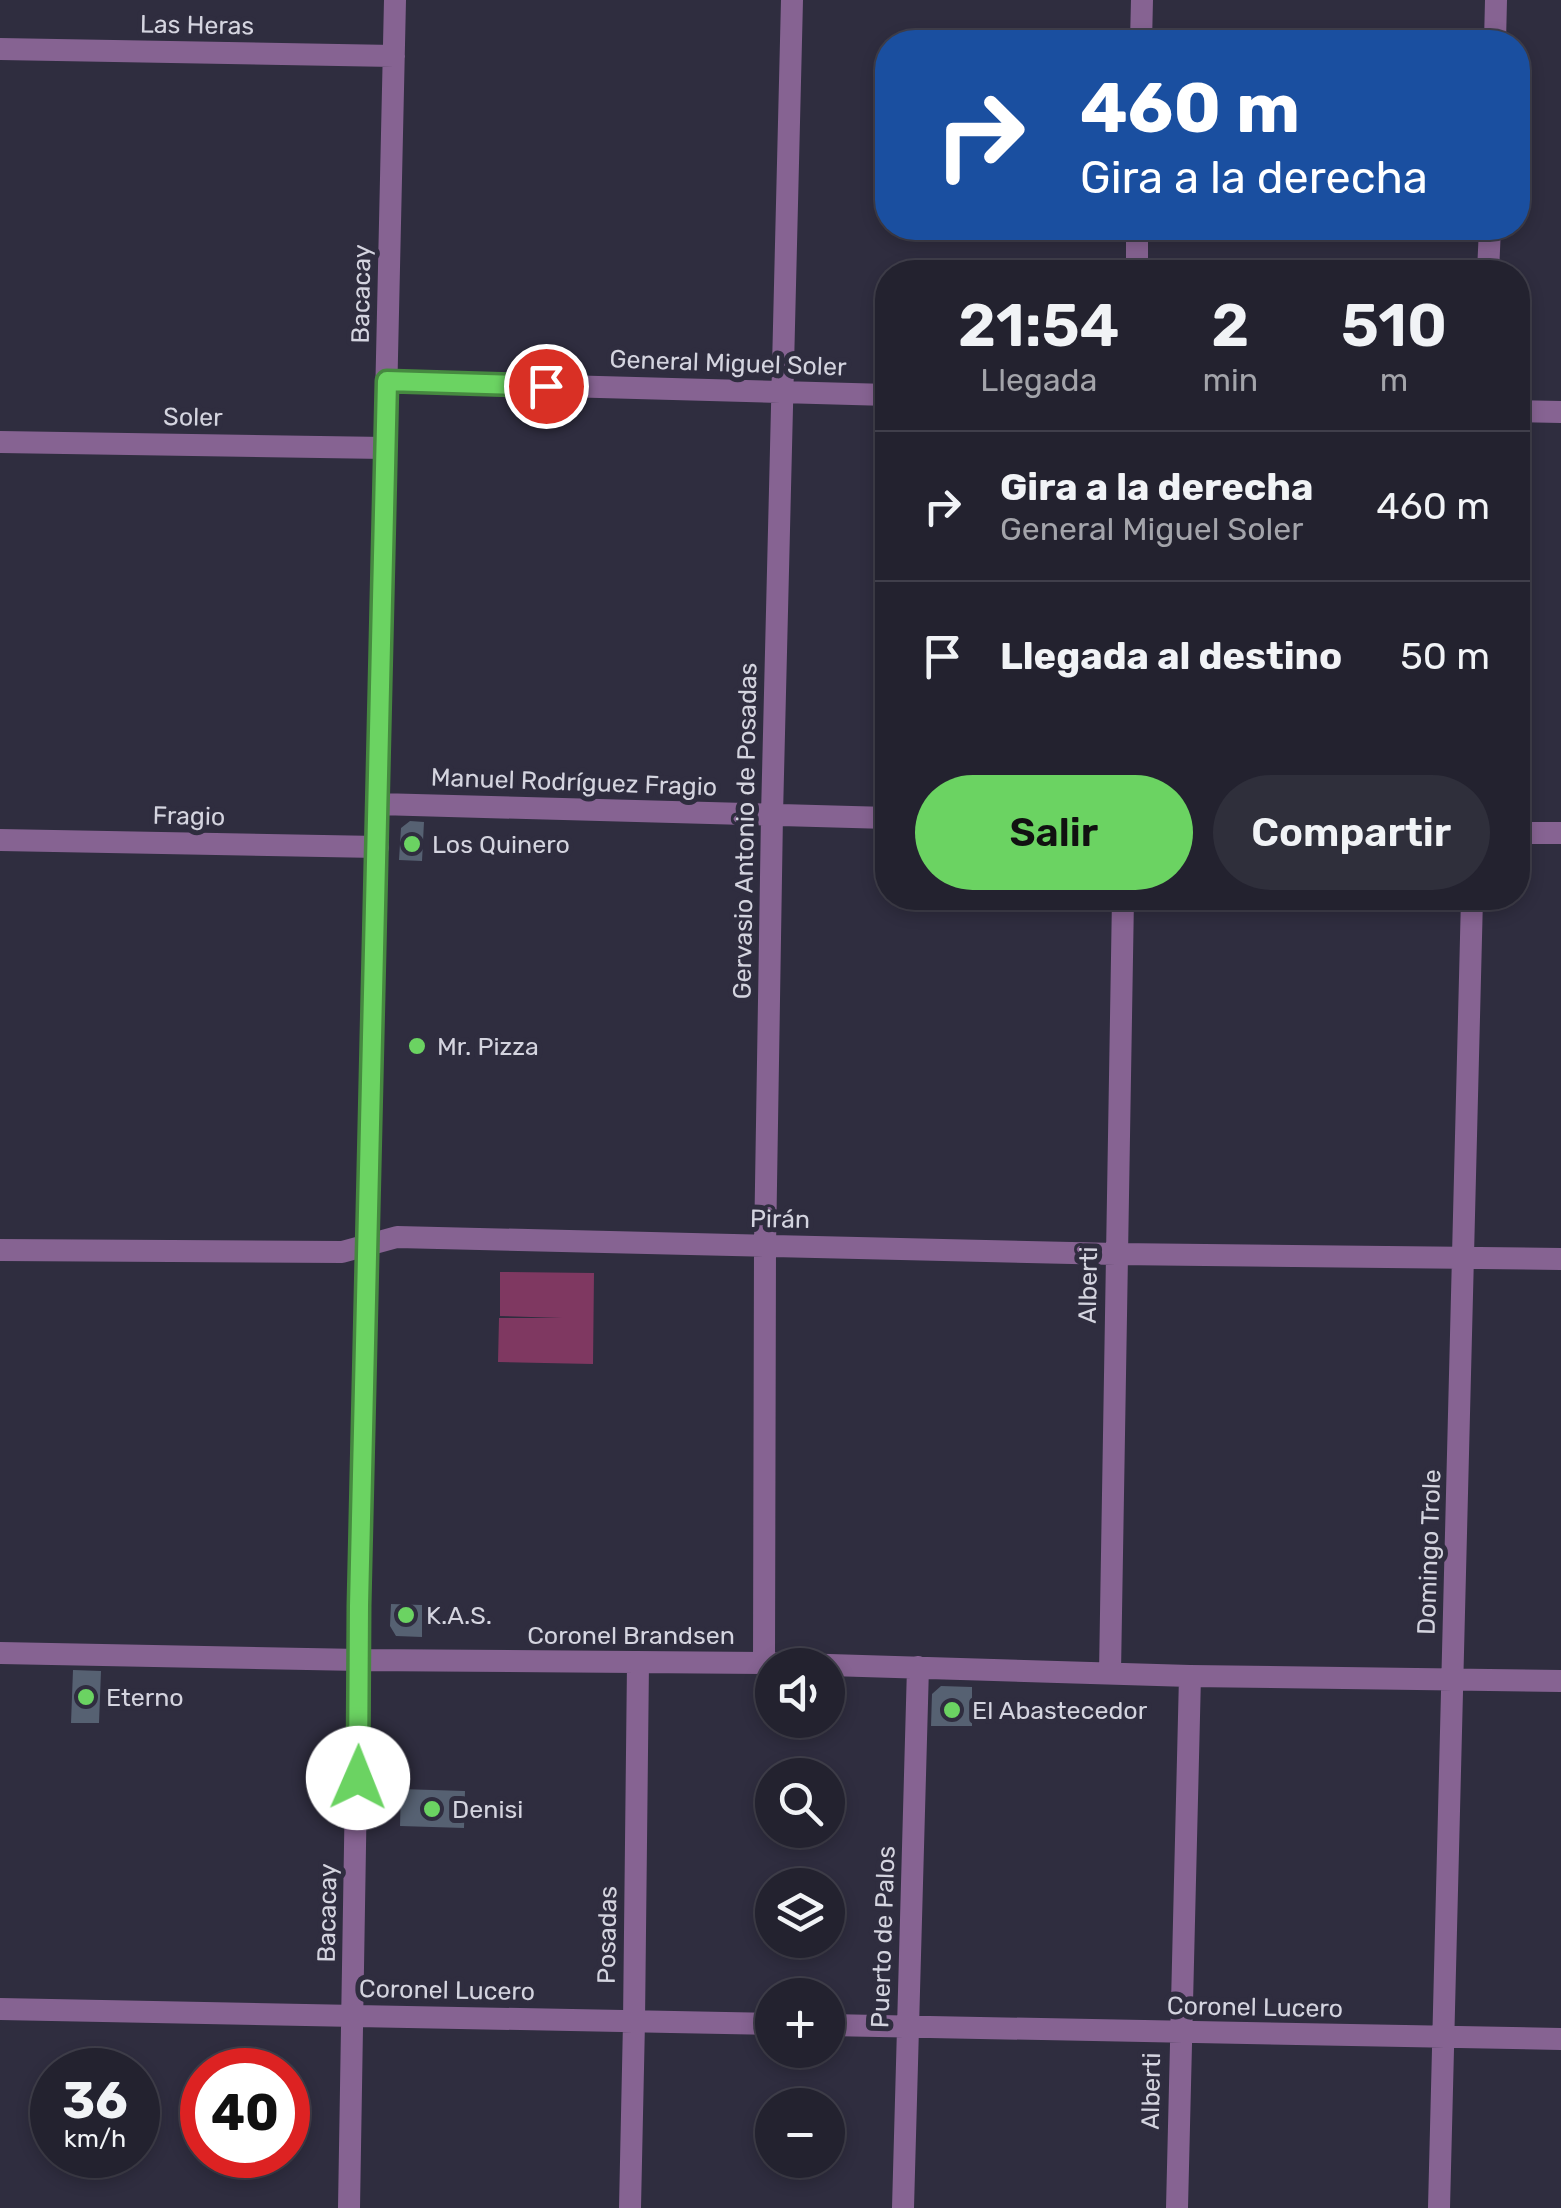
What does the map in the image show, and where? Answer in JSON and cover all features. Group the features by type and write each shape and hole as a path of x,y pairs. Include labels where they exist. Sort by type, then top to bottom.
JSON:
{"street":[{"name":"Bacacay","path":"349,2208 395,0"},
{"name":"Gervasio Antonio de Posadas","path":"764,1648 772,815 792,0"},
{"path":"1141,30 1142,0"},
{"path":"1495,30 1496,0"},
{"name":"Las Heras","path":"0,49 394,56"},
{"name":"General Miguel Soler","path":"387,381 875,395"},
{"path":"1530,411 1561,412"},
{"name":"Soler","path":"0,442 386,448"},
{"name":"Manuel Rodríguez Fragio","path":"378,804 875,818"},
{"path":"1530,833 1561,834"},
{"name":"Fragio","path":"0,840 378,846"},
{"name":"Alberti","path":"1110,1673 1123,910"},
{"name":"Domingo Trole","path":"1438,2208 1472,910"},
{"name":"Pirán","path":"0,1250 342,1252 397,1237 1116,1254 1561,1259"},
{"name":"Coronel Brandsen","path":"0,1653 755,1663"},
{"name":"Posadas","path":"630,2208 638,1663"},
{"name":"Coronel Brandsen","path":"845,1666 1561,1682"},
{"name":"Puerto de Palos","path":"903,2208 918,1668"},
{"name":"Alberti","path":"1176,2208 1190,1676"},
{"name":"Coronel Lucero","path":"0,2009 755,2024"},
{"name":"Coronel Lucero","path":"845,2025 1561,2039"}],"shaded area":[{"path":"500,1272 594,1273 593,1364 498,1362 499,1318 562,1318 500,1316"}],"building":[{"name":"Los Quinero","path":"410,821 424,822 422,861 399,860 401,828"},
{"name":"K.A.S.","path":"391,1604 422,1605 422,1637 396,1636 390,1626"},
{"name":"Eterno","path":"73,1670 101,1671 99,1723 71,1723"},
{"name":"El Abastecedor","path":"941,1686 972,1687 972,1726 931,1726 932,1694"},
{"name":"Denisi","path":"401,1789 465,1791 464,1828 400,1826"}],"place":[{"name":"Los Quinero","path":"412,844"},
{"name":"Mr. Pizza","path":"417,1046"},
{"name":"K.A.S.","path":"406,1615"},
{"name":"Eterno","path":"86,1697"},
{"name":"El Abastecedor","path":"952,1710"},
{"name":"Denisi","path":"432,1809"}],"route":[{"path":"358,1778 387,381 546,386"}]}
